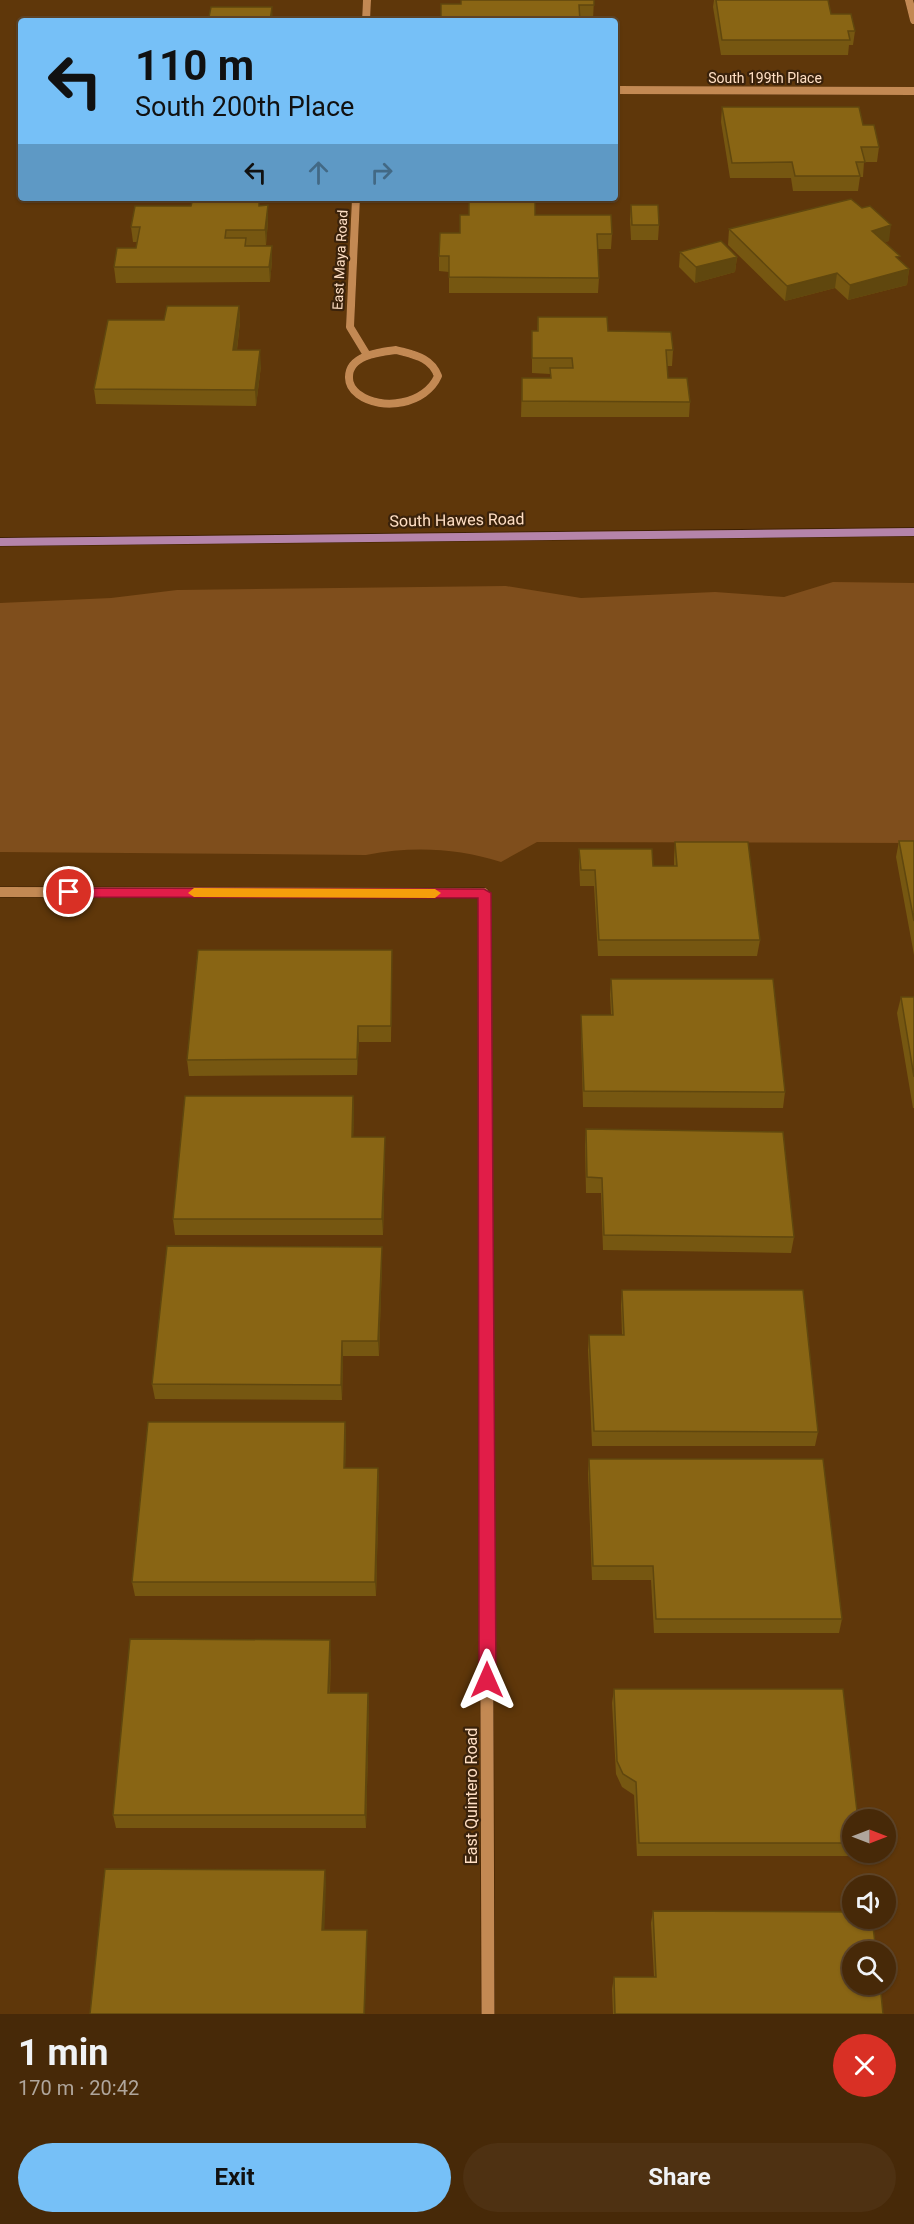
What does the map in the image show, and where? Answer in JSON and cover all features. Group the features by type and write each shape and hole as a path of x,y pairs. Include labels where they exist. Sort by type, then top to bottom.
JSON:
{"main road":[{"name":"South Hawes Road","path":"0,542 914,532"}],"street":[{"path":"366,18 367,0"},
{"path":"909,0 914,20"},
{"name":"South 199th Place","path":"618,90 914,91"},
{"name":"East Maya Road","path":"356,201 350,327 366,356"},
{"path":"396,350 412,352 434,364 439,373 438,382 421,397 407,402 392,403 365,398 349,385 347,376 350,368 366,356 396,350"},
{"name":"East Quintero Road","path":"0,892 484,893 488,2014"}],"shaded area":[{"path":"833,582 914,583 914,843 537,842 501,862 468,854 434,850 401,850 366,855 0,852 0,603 111,598 177,590 506,586 581,598 715,592 784,597"}],"building":[{"path":"461,0 594,0 594,5 579,5 580,18 441,18 441,4 461,4"},
{"path":"716,0 828,0 831,14 851,14 855,31 848,31 850,40 722,40"},
{"path":"211,7 272,7 270,18 162,18 209,17"},
{"path":"722,107 859,107 863,125 874,125 879,147 861,147 865,162 856,162 860,176 795,176 792,162 732,163"},
{"path":"851,199 862,208 870,206 891,225 872,231 900,256 896,257 909,269 850,285 837,273 787,286 729,229"},
{"path":"192,201 259,201 259,206 268,205 265,230 226,230 225,238 246,238 245,246 272,246 269,267 114,267 117,248 136,248 140,227 131,227 135,206 191,206"},
{"path":"469,202 535,202 535,215 611,215 612,234 597,234 599,278 449,277 449,256 439,256 440,233 460,233 460,215 469,215"},
{"path":"631,205 658,205 659,225 632,225"},
{"path":"721,241 737,257 696,267 680,252"},
{"path":"167,306 239,306 233,350 260,350 255,390 94,389 108,320 164,320"},
{"path":"538,317 607,317 608,331 671,332 673,350 666,350 668,378 687,378 690,402 522,401 522,378 551,378 550,368 573,368 572,358 532,358 532,331 538,331"},
{"path":"899,841 914,841 914,921"},
{"path":"675,842 748,842 760,940 599,940 595,870 581,870 579,849 652,849 653,866 677,866"},
{"path":"198,950 392,950 391,1026 358,1026 357,1059 187,1060"},
{"path":"611,979 773,979 785,1092 584,1091 581,1015 613,1015"},
{"path":"901,997 914,997 914,1077"},
{"path":"185,1096 353,1096 352,1137 385,1137 382,1219 173,1219"},
{"path":"586,1129 783,1132 794,1237 604,1235 602,1178 587,1177"},
{"path":"167,1246 382,1247 378,1341 342,1341 341,1385 152,1384"},
{"path":"622,1290 803,1290 818,1432 594,1431 589,1335 624,1335"},
{"path":"148,1422 345,1422 344,1468 378,1468 375,1582 132,1582"},
{"path":"589,1459 823,1459 842,1619 656,1619 653,1566 593,1566"},
{"path":"130,1639 330,1640 328,1693 368,1693 365,1815 113,1815"},
{"path":"614,1689 843,1689 857,1809 842,1809 842,1843 639,1843 636,1782 623,1774 617,1761"},
{"path":"105,1869 325,1870 322,1930 367,1930 364,2014 90,2014"},
{"path":"653,1911 842,1912 842,1929 873,1929 875,1941 842,1941 842,1995 881,1995 883,2014 615,2014 614,1977 656,1977"}],"slow traffic":[{"path":"194,893 435,893"}],"route":[{"path":"69,892 484,893 487,1680"}]}
